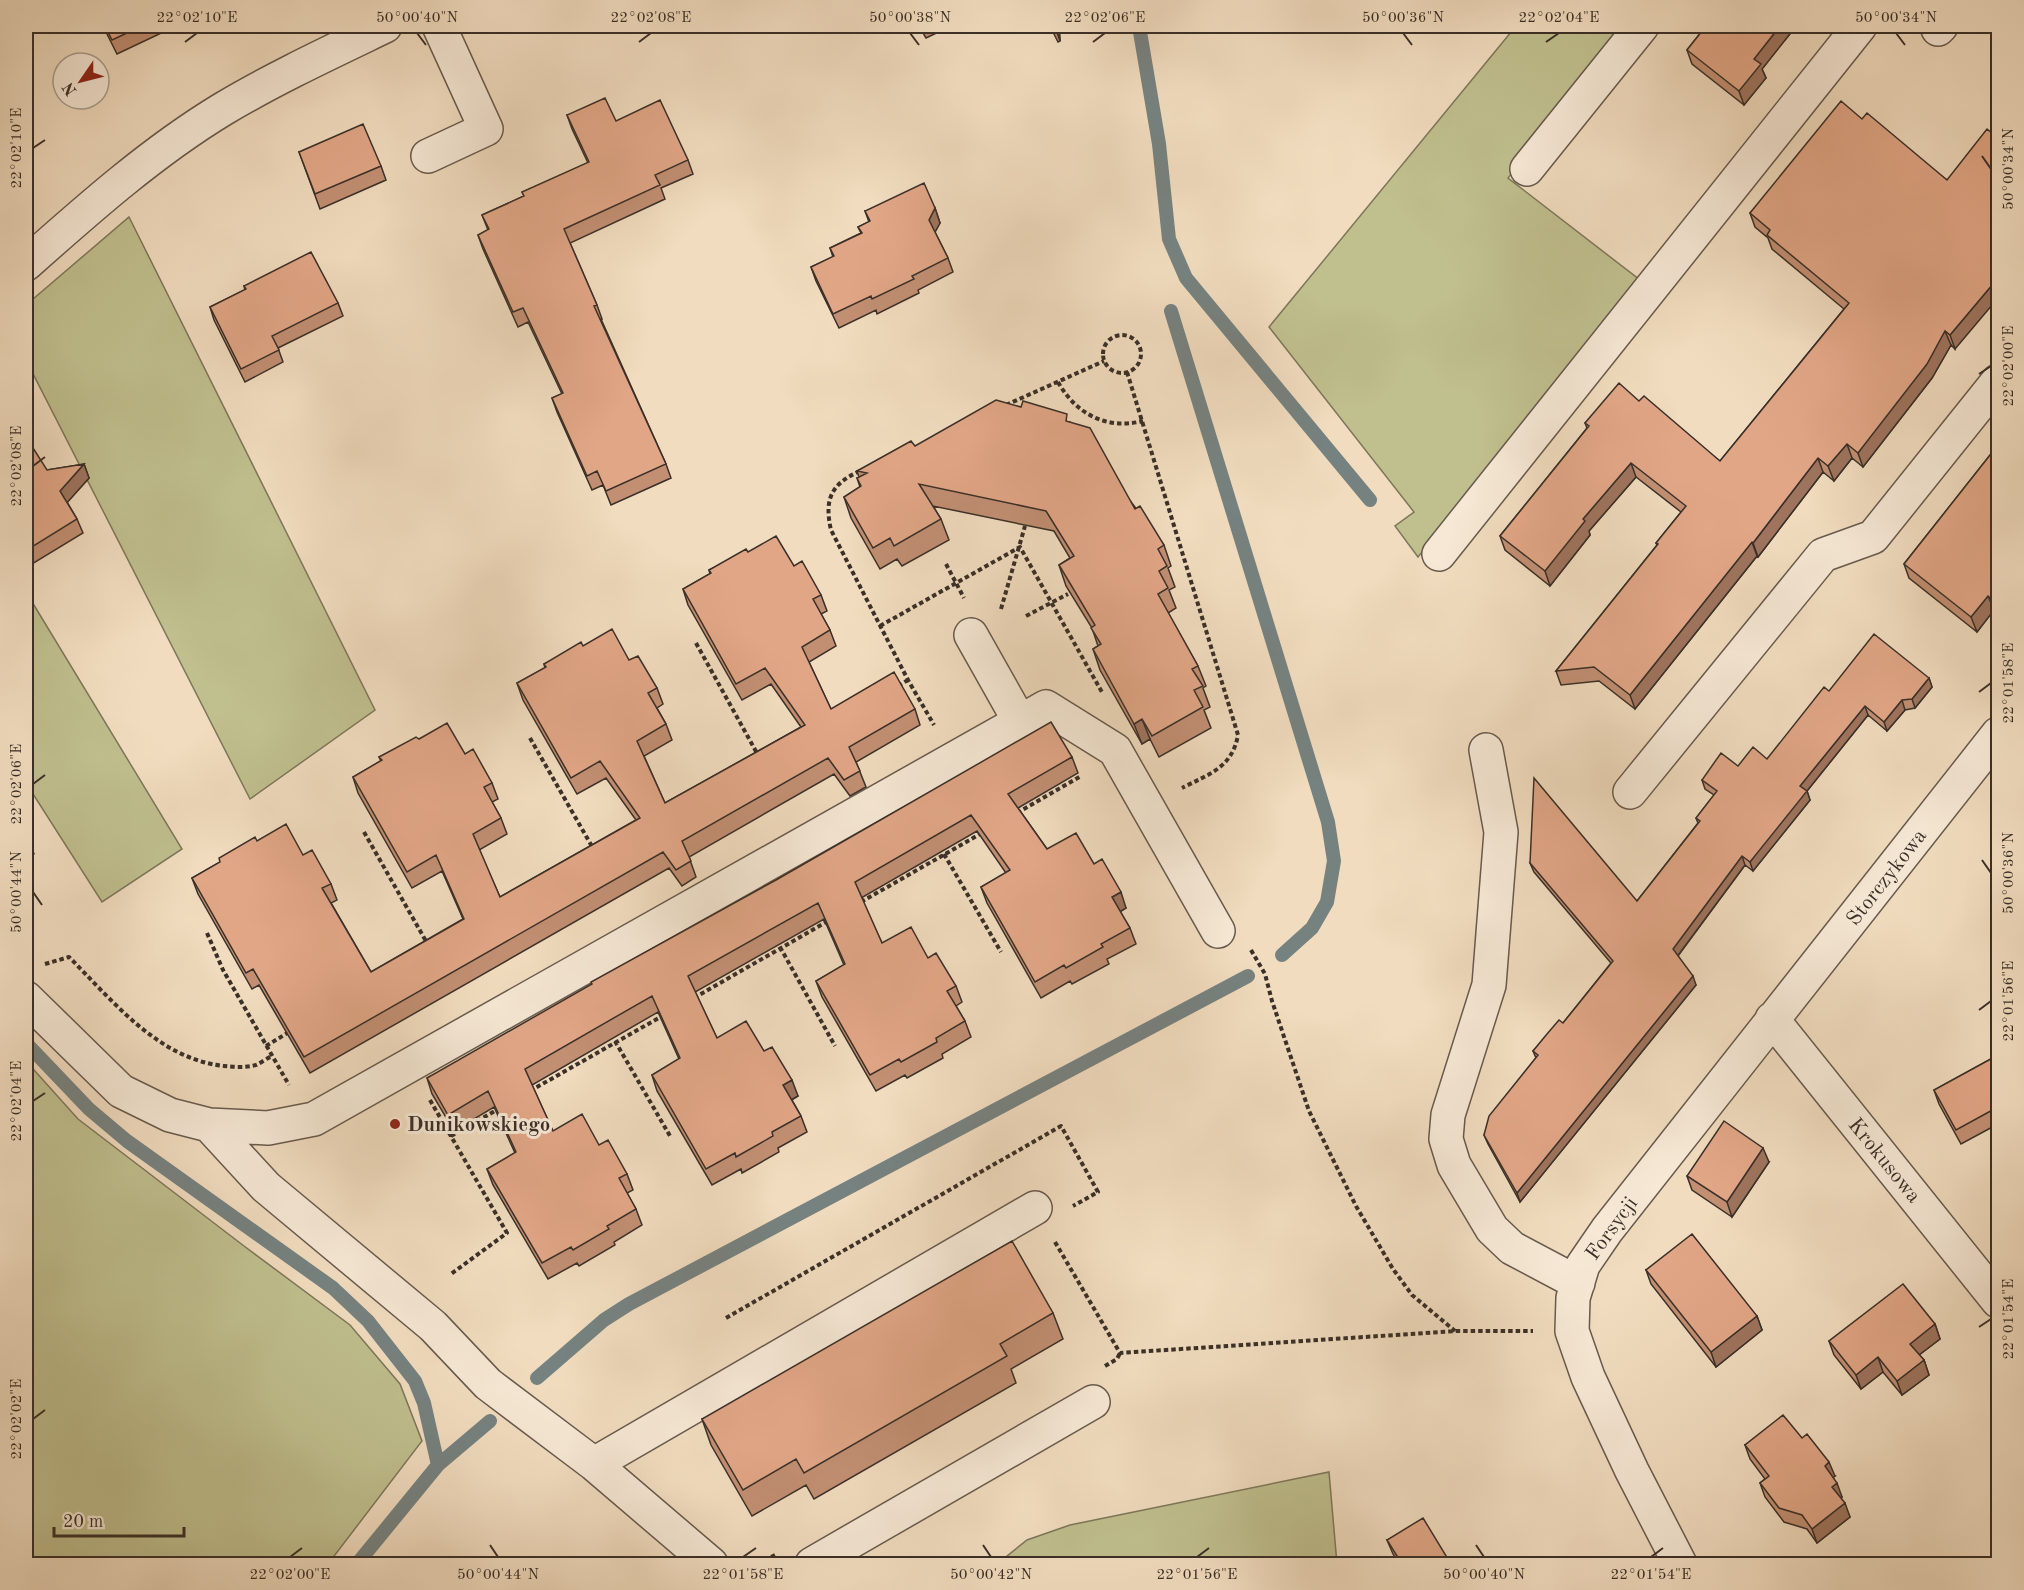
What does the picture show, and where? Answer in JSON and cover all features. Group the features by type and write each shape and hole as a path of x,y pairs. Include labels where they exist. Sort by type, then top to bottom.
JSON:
{"street":[{"path":"26,264 144,164 223,110 322,56 385,26"},
{"path":"428,156 486,129 438,26"},
{"path":"1527,169 1642,26"},
{"path":"1439,554 1860,26"},
{"path":"1630,792 1823,555 1873,537 1998,381"},
{"path":"971,635 1033,714 1116,750 1218,931"},
{"path":"26,999 121,1090 170,1115 209,1125 268,1128 309,1120 411,1065 1033,714"},
{"name":"Storczykowa","path":"1772,1019 1998,734"},
{"path":"1486,750 1501,832 1490,985 1448,1115 1446,1138 1454,1165 1492,1229 1512,1248 1578,1283"},
{"name":"Forsycji","path":"1680,1564 1632,1472 1588,1377 1572,1332 1573,1298 1583,1265 1607,1230 1772,1019"},
{"name":"Krokusowa","path":"1772,1019 1998,1301"},
{"path":"209,1125 266,1187 433,1326 488,1384 594,1464 711,1564"},
{"path":"594,1464 1035,1208"},
{"path":"812,1564 1093,1402"}],"path":[{"path":"1115,336 1127,336 1136,343 1140,354 1137,365 1127,372 1111,370 1104,361 1106,344 1115,336"},
{"path":"1005,405 1104,361"},
{"path":"1127,372 1238,735 1236,748 1219,768 1147,807"},
{"path":"1058,381 1073,404 1094,418 1116,425 1143,421"},
{"path":"868,467 847,477 836,486 829,499 827,514 831,530 908,680 953,759"},
{"path":"999,619 1025,526"},
{"path":"880,626 1020,547"},
{"path":"1020,547 1103,694"},
{"path":"1026,616 1068,594"},
{"path":"696,643 763,763"},
{"path":"897,686 908,680"},
{"path":"530,738 597,857"},
{"path":"1013,815 1082,776"},
{"path":"364,832 432,951"},
{"path":"852,907 984,832"},
{"path":"939,845 1001,952"},
{"path":"688,1001 832,919"},
{"path":"207,933 223,970 309,1120"},
{"path":"775,938 835,1046"},
{"path":"38,966 69,957 132,1020 173,1050 193,1059 238,1068 256,1065 272,1056"},
{"path":"1265,974 1309,1111 1356,1206 1393,1269 1412,1296 1456,1331"},
{"path":"523,1095 668,1013"},
{"path":"266,1046 297,1028"},
{"path":"610,1032 670,1136"},
{"path":"411,1065 507,1233 451,1274"},
{"path":"451,1136 503,1106"},
{"path":"1035,1208 1120,1353 1456,1331 1572,1332"}],"shaded area":[{"path":"1516,26 1630,26 1508,178 1640,280 1418,557 1395,526 1414,512 1269,327"},
{"path":"129,217 375,710 250,799 26,360 26,305"},
{"path":"26,592 182,849 102,902 26,783"},
{"path":"26,1061 78,1119 350,1325 400,1384 422,1441 328,1564 26,1564"},
{"path":"1329,1472 1337,1564 997,1564 1027,1540 1070,1525"}],"building":[{"path":"105,26 142,26 112,40"},
{"path":"1706,26 1780,26 1754,59 1761,64 1739,91 1687,50"},
{"path":"605,98 616,121 660,100 688,160 655,175 660,185 564,229 597,305 594,306 666,464 606,491 597,471 587,476 552,398 563,393 523,308 513,312 478,235 489,229 482,215 524,196 522,192 589,162 567,115"},
{"path":"1841,101 1862,119 1867,113 1947,180 1987,129 1998,138 1998,278 1950,335 1945,331 1927,364 1858,453 1847,444 1828,466 1818,458 1753,543 1630,695 1594,667 1556,671 1686,506 1631,463 1583,519 1585,521 1545,571 1500,536 1589,426 1585,423 1619,383 1639,401 1644,396 1720,461 1849,303 1767,235 1770,230 1750,213"},
{"path":"363,124 381,166 315,194 299,152"},
{"path":"924,183 935,208 929,220 948,258 912,276 914,279 833,314 811,267 834,256 830,248 862,233 858,227 870,221 865,211"},
{"path":"311,252 338,303 272,336 279,350 241,369 210,307 246,289 244,286"},
{"path":"996,400 1021,407 1023,401 1067,414 1066,421 1090,428 1135,509 1140,506 1164,545 1158,549 1167,566 1159,571 1168,588 1158,594 1198,666 1192,669 1203,686 1194,690 1203,707 1152,736 1142,719 1134,724 1093,649 1101,644 1091,628 1095,625 1059,565 1074,556 1046,511 919,484 941,519 894,546 890,538 873,548 844,497 861,486 857,478 867,473 857,471 911,441 915,446"},
{"path":"1998,445 1998,604 1988,596 1971,617 1904,564"},
{"path":"33,448 47,470 84,464 60,491 77,519 27,550 26,452"},
{"path":"776,536 794,566 802,561 821,595 813,599 830,630 802,647 831,709 894,672 915,709 849,747 860,771 844,780 828,758 682,841 691,861 676,870 663,852 304,1057 253,969 246,973 192,878 220,862 219,858 255,837 257,841 286,824 303,855 312,850 331,884 322,888 371,972 464,919 436,855 407,872 353,777 382,760 379,757 447,723 465,754 473,749 492,783 484,787 501,818 473,834 500,897 640,818 600,761 571,778 517,683 546,667 544,664 581,642 583,646 612,629 629,660 638,656 657,688 648,693 666,724 637,741 665,803 805,725 765,668 736,684 683,589 711,573 709,570 746,549 748,552"},
{"path":"1874,634 1929,678 1912,699 1902,700 1884,722 1865,706 1800,786 1807,791 1750,862 1742,856 1673,949 1693,976 1517,1193 1484,1135 1489,1116 1538,1055 1533,1051 1559,1020 1563,1023 1613,961 1530,863 1534,778 1637,901 1700,821 1696,818 1717,791 1702,780 1721,753 1738,766 1753,747 1767,759 1824,687 1829,691"},
{"path":"1051,722 1072,757 1008,794 1047,849 1076,833 1094,864 1102,859 1121,892 1112,897 1130,928 1101,944 1103,947 1066,968 1064,965 1035,982 981,887 1010,870 971,815 855,882 882,943 911,927 928,958 936,953 956,986 947,991 965,1021 936,1038 937,1042 901,1062 899,1059 870,1075 816,981 845,964 818,903 688,976 717,1038 746,1021 764,1051 772,1047 792,1080 783,1085 801,1116 772,1132 773,1136 736,1157 735,1153 706,1169 652,1075 680,1058 652,996 525,1069 553,1131 582,1114 599,1145 608,1140 627,1174 619,1178 636,1209 607,1226 609,1229 573,1250 571,1247 542,1263 487,1169 516,1152 488,1091 448,1115 427,1078 592,984 591,982 776,880"},
{"path":"1998,1055 1998,1107 1956,1130 1934,1090"},
{"path":"1724,1121 1763,1148 1727,1202 1687,1176"},
{"path":"1692,1234 1757,1316 1711,1352 1646,1270"},
{"path":"1012,1241 1053,1313 1000,1344 1007,1356 804,1473 796,1459 743,1490 702,1419"},
{"path":"1903,1284 1935,1324 1910,1344 1924,1360 1897,1381 1878,1357 1856,1375 1829,1341"},
{"path":"1783,1415 1802,1438 1807,1434 1829,1462 1825,1466 1837,1483 1832,1487 1845,1503 1812,1529 1802,1515 1779,1508 1760,1483 1769,1476 1745,1445"},
{"path":"1423,1518 1451,1564 1402,1564 1387,1540"}],"waterway":[{"path":"1139,26 1159,144 1169,239 1186,278 1370,500"},
{"path":"1171,311 1328,822 1334,861 1327,902 1312,928 1282,955"},
{"path":"537,1378 604,1320 629,1304 1248,976"},
{"path":"26,1043 89,1109 127,1141 333,1288 368,1321 415,1381 424,1403 438,1465"},
{"path":"357,1564 438,1465 490,1421"}],"place":[{"name":"Dunikowskiego","path":"395,1124"}]}
